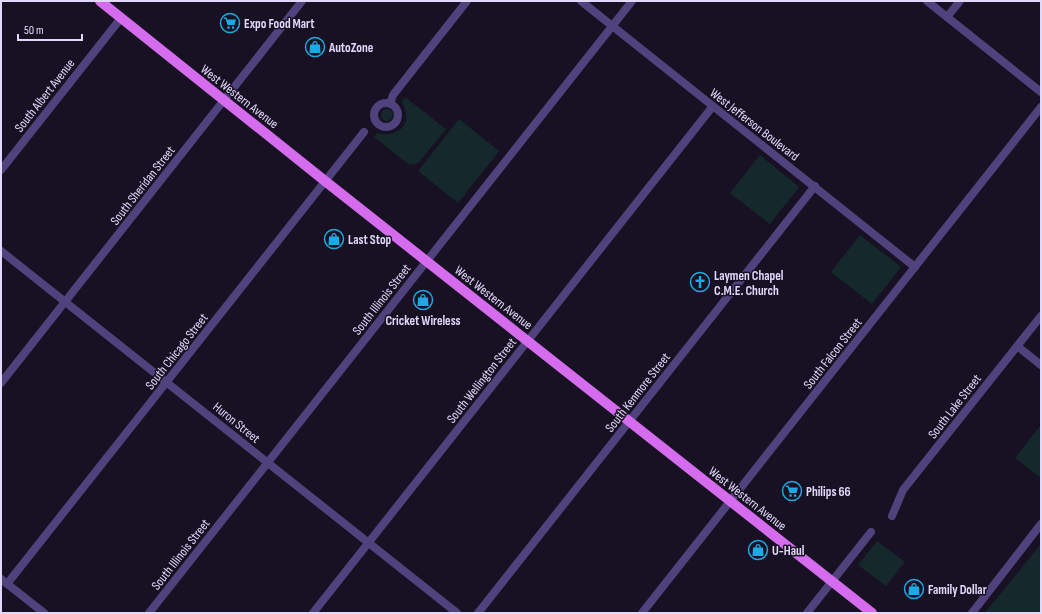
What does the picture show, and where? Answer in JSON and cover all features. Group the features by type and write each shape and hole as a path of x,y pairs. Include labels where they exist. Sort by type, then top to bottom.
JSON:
{"main road":[{"name":"West Western Avenue","path":"100,1 872,613"}],"street":[{"name":"South Sheridan Street","path":"1,383 302,1"},
{"path":"390,104 394,95 467,1"},
{"name":"West Jefferson Boulevard","path":"581,1 915,267"},
{"name":"South Illinois Street","path":"149,613 632,1"},
{"path":"927,1 1041,92"},
{"path":"947,17 960,1"},
{"name":"South Albert Avenue","path":"1,170 121,18"},
{"name":"South Wellington Street","path":"313,613 713,106"},
{"name":"South Falcon Street","path":"642,613 1041,107"},
{"name":"South Chicago Street","path":"4,582 167,382 364,132"},
{"name":"South Kenmore Street","path":"478,613 814,186"},
{"name":"Huron Street","path":"1,251 457,613"},
{"name":"South Lake Street","path":"892,516 903,490 1041,316"},
{"path":"1017,346 1041,365"},
{"path":"972,613 1041,524"},
{"path":"807,613 871,532"},
{"path":"4,582 44,613"}],"green space":[{"path":"405,97 446,129 420,161 411,165 374,137 377,133 393,133 402,128 406,120 406,111 402,101"},
{"path":"385,109 389,109 393,115 389,121 385,121 381,117 381,113"},
{"path":"459,119 499,151 458,203 418,171"},
{"path":"760,155 799,187 770,224 730,193"},
{"path":"860,235 901,267 872,304 831,272"},
{"path":"1041,425 1041,478 1015,458"},
{"path":"877,541 905,562 886,586 858,565"},
{"path":"1041,544 1041,613 985,613"}],"place":[{"name":"Expo Food Mart","path":"230,23"},
{"name":"AutoZone","path":"315,47"},
{"name":"Last Stop","path":"334,239"},
{"name":"Laymen Chapel C.M.E. Church","path":"700,282"},
{"name":"Cricket Wireless","path":"423,300"},
{"name":"Philips 66","path":"792,491"},
{"name":"U-Haul","path":"758,550"},
{"name":"Family Dollar","path":"914,589"}]}
